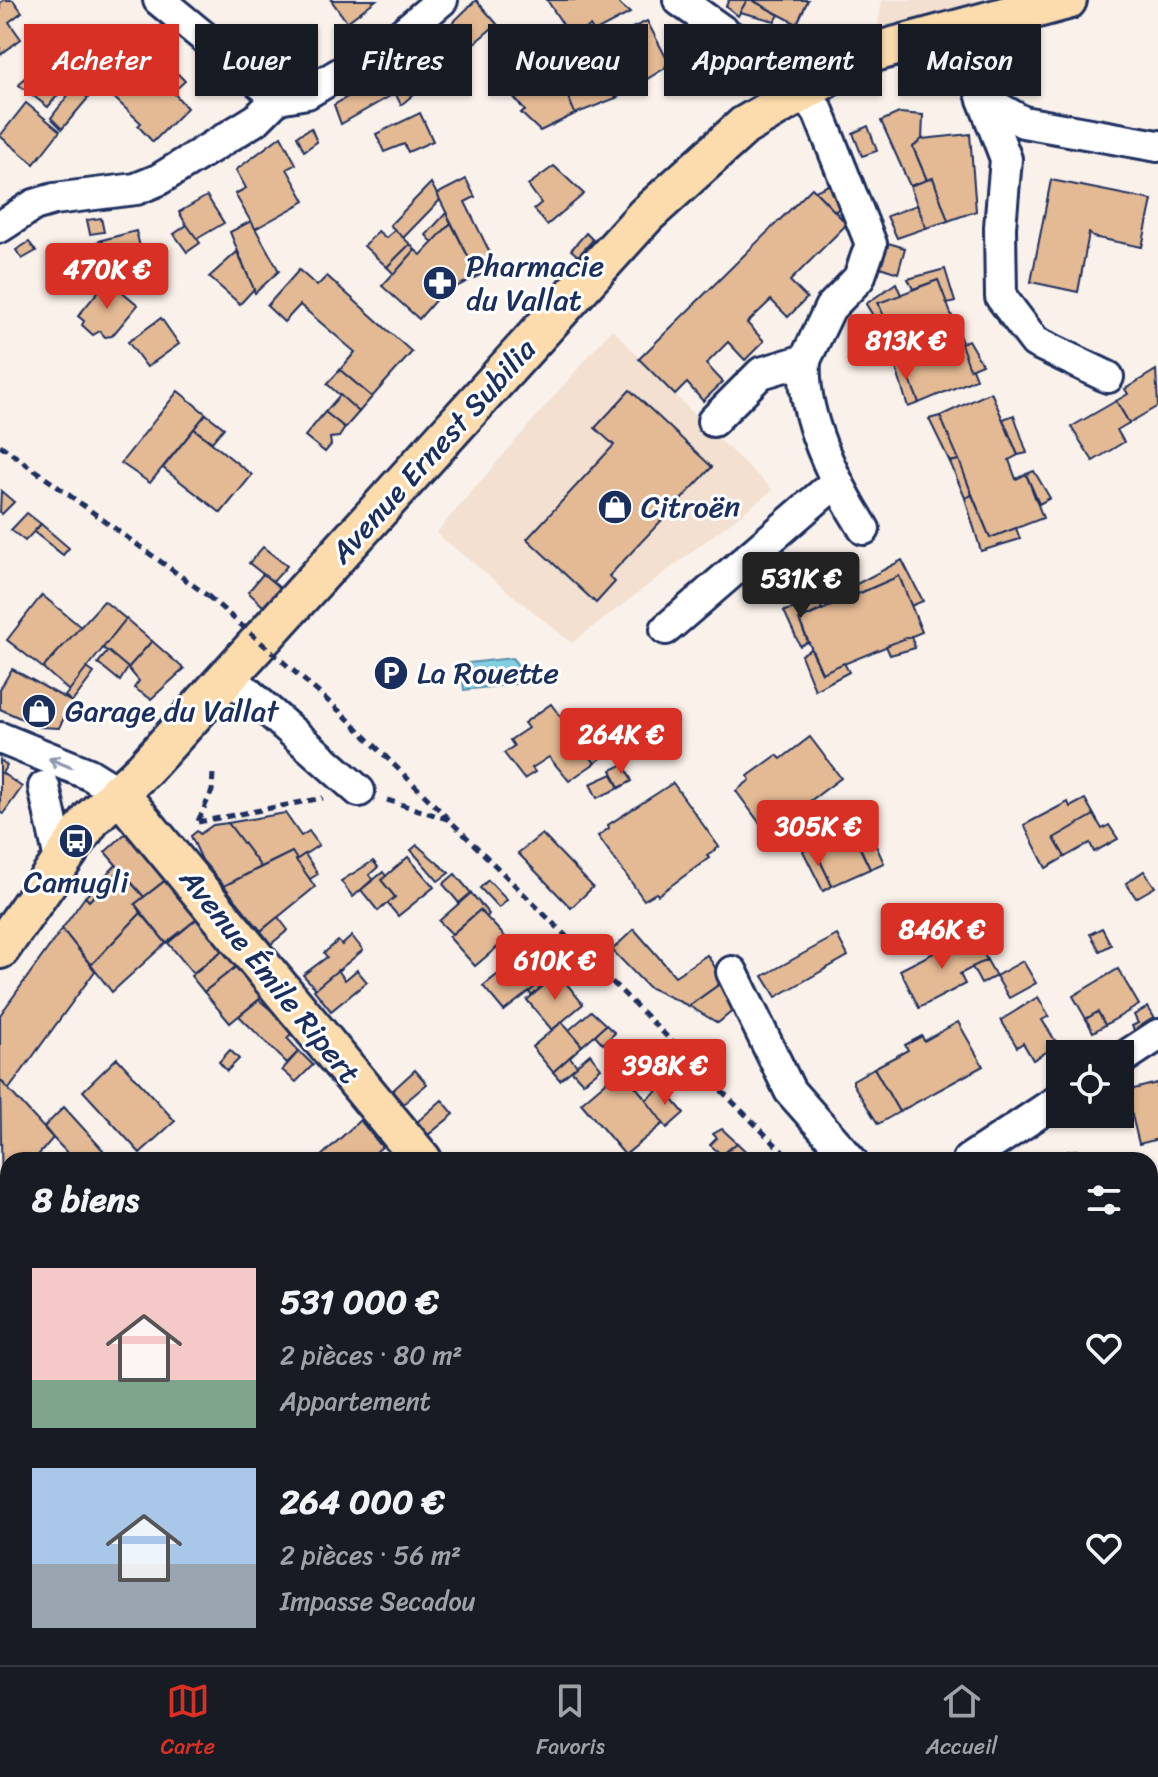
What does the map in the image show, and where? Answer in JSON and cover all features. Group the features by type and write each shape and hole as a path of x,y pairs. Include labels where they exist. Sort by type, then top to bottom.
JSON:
{"main road":[{"name":"Avenue Ernest Subilia","path":"974,24 1067,0"},
{"name":"Avenue Ernest Subilia","path":"0,949 92,818 144,769 646,215 744,126 793,96"},
{"name":"Avenue Émile Ripert","path":"118,792 415,1152"}],"street":[{"path":"159,0 278,98"},
{"path":"0,227 34,205 54,199 136,189 158,180 257,119 278,98 307,93 390,44 442,0"},
{"path":"679,0 713,24"},
{"path":"804,96 818,111 871,244 859,278 830,308 805,360 804,383 835,483 864,529"},
{"path":"982,96 1006,159 1000,227 1001,297 1035,342 1108,377"},
{"path":"983,99 1023,122 1158,146"},
{"path":"713,421 761,373 805,360"},
{"path":"666,629 835,483"},
{"path":"229,676 359,791"},
{"path":"0,738 89,774 118,792"},
{"path":"44,787 53,876"},
{"path":"732,972 790,1091 844,1152"},
{"path":"1134,1051 1158,1035"},
{"path":"980,1152 1046,1108"}],"path":[{"path":"0,445 208,596 344,715 783,1152"},
{"path":"213,773 212,791 198,822 359,791 451,820"}],"shaded area":[{"path":"882,0 983,0 882,30 882,24 878,24"},
{"path":"612,329 707,428 773,490 572,643 436,533"}],"water":[{"path":"512,658 521,669 515,684 464,690 461,664"}],"building":[{"path":"13,0 22,12 9,22 21,39 0,55 0,3"},
{"path":"331,0 376,0 347,22"},
{"path":"476,0 497,24 488,24 488,32 472,45 472,24 451,24"},
{"path":"547,0 615,0 630,13 609,24 563,24"},
{"path":"729,0 747,0 738,16 726,6"},
{"path":"747,0 779,15 775,21 740,12"},
{"path":"752,0 808,0 797,24"},
{"path":"647,21 664,53 664,69 648,78 648,24 640,24"},
{"path":"34,96 57,96 48,107"},
{"path":"68,96 88,98 62,129 51,118"},
{"path":"112,96 176,96 187,108 153,142 138,126 141,123"},
{"path":"349,96 390,96 341,124 334,105"},
{"path":"397,96 412,96 401,105"},
{"path":"513,96 568,96 575,114 540,131 521,113 525,111"},
{"path":"568,96 615,96 616,98 575,114"},
{"path":"26,103 60,131 34,164 0,136"},
{"path":"420,113 433,141 408,152 404,144 384,152 376,134"},
{"path":"899,113 923,115 922,141 913,147 927,180 910,186 881,121"},
{"path":"868,126 877,151 862,156 853,133"},
{"path":"311,128 317,142 304,151 297,136"},
{"path":"970,134 976,211 948,221 933,178 927,180 913,147 922,139"},
{"path":"281,136 296,164 287,169 305,201 255,229 235,194 246,188 236,170"},
{"path":"554,166 584,194 547,225 534,209 541,203 528,185"},
{"path":"933,178 948,221 926,228 910,186"},
{"path":"466,179 475,197 465,202 497,267 478,276 437,194"},
{"path":"1051,180 1152,200 1142,247 1093,237 1089,233 1078,292 1031,282"},
{"path":"431,183 440,200 403,238 390,225"},
{"path":"833,183 842,205 835,212 815,191"},
{"path":"812,188 847,224 790,281 807,298 788,317 771,300 747,323 764,341 745,360 728,342 706,364 723,382 703,401 687,383 675,395 639,359"},
{"path":"207,196 224,223 195,240 179,212"},
{"path":"917,205 926,228 897,238 887,216"},
{"path":"446,213 451,223 433,243 426,235"},
{"path":"101,218 104,232 90,234 87,220"},
{"path":"251,221 279,271 255,293 230,232"},
{"path":"451,223 478,276 456,287 451,282 419,319 382,286 415,250 421,255"},
{"path":"187,225 200,243 187,252 174,234"},
{"path":"395,230 410,244 387,267 364,246 378,231 386,238"},
{"path":"136,231 146,270 112,279 102,240"},
{"path":"586,233 593,240 578,256 571,250"},
{"path":"102,240 110,271 99,273 92,244"},
{"path":"29,242 36,251 22,259 16,250"},
{"path":"888,243 905,248 898,273 880,267"},
{"path":"410,244 415,250 394,274 387,267"},
{"path":"237,252 254,289 240,304 209,277"},
{"path":"945,269 955,302 947,304 938,280 913,289 908,279"},
{"path":"299,270 317,286 327,276 412,352 372,397 340,370 355,352 300,305 284,322 267,306"},
{"path":"938,280 976,379 919,403 878,303"},
{"path":"105,283 111,287 114,285 138,305 112,336 105,337 100,331 93,335 82,325 84,321 78,316"},
{"path":"896,283 901,295 878,303 888,326 881,329 866,304"},
{"path":"161,318 179,344 147,367 128,342"},
{"path":"888,326 900,355 893,358 881,329"},
{"path":"968,340 982,364 970,369 961,344"},
{"path":"900,355 919,403 908,407 893,358"},
{"path":"340,370 372,397 359,412 327,384"},
{"path":"1156,370 1158,406 1129,423 1116,401 1128,394 1125,389"},
{"name":"Citroën","path":"630,390 712,467 609,576 615,582 596,603 527,539 614,445 595,428"},
{"path":"178,391 206,414 150,483 121,463"},
{"path":"991,392 1018,455 1009,460 1016,479 1026,474 1043,518 990,538 940,416"},
{"path":"340,395 359,412 345,428 325,412"},
{"path":"1116,401 1129,423 1117,430 1124,442 1093,461 1071,427"},
{"path":"325,412 345,428 339,437 330,438 331,445 325,452 305,436"},
{"path":"206,414 224,428 212,442 194,429"},
{"path":"1014,415 1027,453 1018,455 1003,419"},
{"path":"940,416 959,460 950,462 929,419"},
{"path":"194,429 252,475 221,513 163,468"},
{"path":"959,460 972,495 965,498 950,462"},
{"path":"1034,471 1050,498 1039,504 1026,474"},
{"path":"1,491 14,502 2,514 0,512"},
{"path":"972,495 990,538 1016,528 1020,539 981,551 965,498"},
{"path":"27,513 41,524 25,541 11,530"},
{"path":"41,524 69,548 63,555 34,532"},
{"path":"263,547 287,566 273,582 249,563"},
{"path":"902,560 923,601 911,606 899,576 853,596 849,588"},
{"path":"263,574 280,588 264,607 248,592"},
{"path":"899,576 922,632 822,673 799,620"},
{"path":"42,595 81,627 43,668 7,640"},
{"path":"104,601 126,619 69,691 43,668"},
{"path":"820,602 822,609 799,620 808,642 800,646 784,611"},
{"path":"126,619 152,641 128,668 103,648"},
{"path":"911,636 915,648 890,655 886,646"},
{"path":"152,641 184,669 151,699 134,688 139,681 128,668"},
{"path":"811,649 822,673 844,663 849,672 815,690 801,655"},
{"path":"108,651 128,668 120,681 98,663"},
{"path":"87,668 94,673 72,702 65,696"},
{"path":"12,669 72,702 59,728 40,727 0,709 0,689"},
{"path":"551,704 595,763 569,781 549,757 532,768 535,772 524,779 504,753 514,746 510,740 528,728 524,723"},
{"path":"571,710 582,721 576,726 577,738 561,717"},
{"path":"588,718 599,720 606,728 602,743 609,752 595,763 577,738 575,729"},
{"path":"810,737 841,778 767,833 736,791 750,780 748,776 777,755 781,759"},
{"path":"0,760 7,765 2,773 22,787 3,814 0,812"},
{"path":"624,764 632,781 619,788 611,770"},
{"path":"612,774 619,788 597,798 590,784"},
{"path":"673,783 719,847 707,855 709,858 658,895 656,893 644,900 598,836 609,828 608,825"},
{"path":"1085,799 1094,815 1054,838 1065,857 1046,868 1024,825 1068,802 1070,807"},
{"path":"285,813 301,836 309,831 319,845 296,860 292,852 261,867 228,823"},
{"path":"1094,815 1102,829 1109,825 1118,839 1094,852 1090,843 1065,857 1054,838"},
{"path":"865,822 884,863 870,869 851,828"},
{"path":"228,823 261,867 224,886 202,860 191,836 213,825"},
{"path":"849,826 870,869 832,886 812,843"},
{"path":"127,832 168,878 144,897 105,852"},
{"path":"542,834 593,887 571,908 518,853"},
{"path":"417,845 449,873 438,881 411,850"},
{"path":"813,846 832,886 823,891 803,851"},
{"path":"292,852 315,887 261,931 224,886"},
{"path":"305,854 318,874 310,879 296,860"},
{"path":"408,857 434,887 398,916 387,903 395,897 381,880"},
{"path":"373,861 378,867 369,875 373,879 353,897 341,881"},
{"path":"116,865 120,870 89,901 85,897"},
{"path":"120,870 144,897 135,904 141,913 91,965 62,929 85,897 89,901"},
{"path":"1144,871 1155,887 1136,898 1126,883"},
{"path":"383,872 386,876 381,880 395,897 378,911 361,890"},
{"path":"455,874 471,893 459,903 443,884"},
{"path":"166,880 198,918 166,943 135,904"},
{"path":"488,880 507,900 499,908 480,888"},
{"path":"471,893 489,914 486,918 480,910 452,934 439,921"},
{"path":"480,910 507,939 475,966 449,937"},
{"path":"141,913 166,943 112,992 91,965"},
{"path":"278,917 288,930 271,944 261,931"},
{"path":"198,918 223,950 193,973 168,943"},
{"path":"1102,928 1111,945 1100,951 1090,934"},
{"path":"62,929 95,971 9,1089 0,1080 0,1015"},
{"path":"634,929 675,976 707,955 724,981 689,1006 648,987 612,950"},
{"path":"837,935 848,956 776,997 763,976"},
{"path":"352,936 363,950 316,989 303,975 327,957 324,953 338,941 342,945"},
{"path":"974,937 987,960 960,974 965,984 919,1008 900,970 947,946 948,950"},
{"path":"524,946 553,976 532,996 529,992 536,986 515,961 509,966 506,962"},
{"path":"223,950 237,966 204,992 191,976"},
{"path":"987,960 996,976 981,984 972,967"},
{"path":"515,961 536,986 504,1011 483,986"},
{"path":"1023,961 1036,983 1009,998 996,976"},
{"path":"237,966 262,997 230,1023 204,992"},
{"path":"1118,969 1139,1005 1105,1025 1098,1012 1086,1019 1073,996"},
{"path":"338,970 345,980 357,970 367,982 331,1011 314,990"},
{"path":"558,973 583,1004 552,1030 527,1000"},
{"path":"724,981 741,1004 718,1023 689,1006"},
{"path":"1038,997 1049,1016 1042,1020 1055,1040 1046,1040 1046,1052 1033,1060 1023,1043 1017,1047 1001,1020"},
{"path":"259,1000 295,1030 287,1038 299,1051 287,1063 239,1016"},
{"path":"1148,1007 1155,1019 1135,1032 1132,1026 1138,1023 1134,1015"},
{"path":"591,1011 606,1025 582,1046 569,1030"},
{"path":"1098,1012 1105,1025 1093,1032 1086,1019"},
{"path":"562,1022 582,1046 553,1072 532,1047"},
{"path":"958,1022 983,1066 899,1112 874,1068 908,1050 905,1045 922,1036 924,1041"},
{"path":"606,1025 615,1033 603,1044 595,1035"},
{"path":"230,1050 239,1059 227,1071 219,1062"},
{"path":"299,1051 313,1065 296,1082 282,1070"},
{"path":"590,1054 601,1068 583,1083 571,1070"},
{"path":"570,1057 577,1066 560,1080 553,1072"},
{"path":"117,1058 175,1121 139,1152 83,1091"},
{"path":"874,1068 899,1112 878,1124 853,1084 853,1080"},
{"path":"621,1069 665,1122 629,1152 622,1152 581,1103"},
{"path":"415,1070 427,1084 403,1104 392,1091"},
{"path":"0,1080 53,1138 41,1152 1,1152"},
{"path":"1157,1083 1158,1139 1139,1144 1134,1124 1134,1089"},
{"path":"662,1087 684,1113 667,1128 646,1100"},
{"path":"442,1100 454,1114 428,1135 417,1122"},
{"path":"64,1107 105,1152 66,1152 44,1127"},
{"path":"360,1120 382,1147 376,1152 326,1152"},
{"path":"722,1129 737,1143 726,1152 718,1152 710,1145 717,1138 713,1134"},
{"path":"737,1143 747,1152 726,1152"}],"place":[{"name":"Pharmacie du Vallat","path":"440,283"},
{"name":"Citroën","path":"615,507"},
{"name":"La Rouette","path":"391,673"},
{"name":"Garage du Vallat","path":"39,711"},
{"name":"Camugli","path":"76,841"}]}
